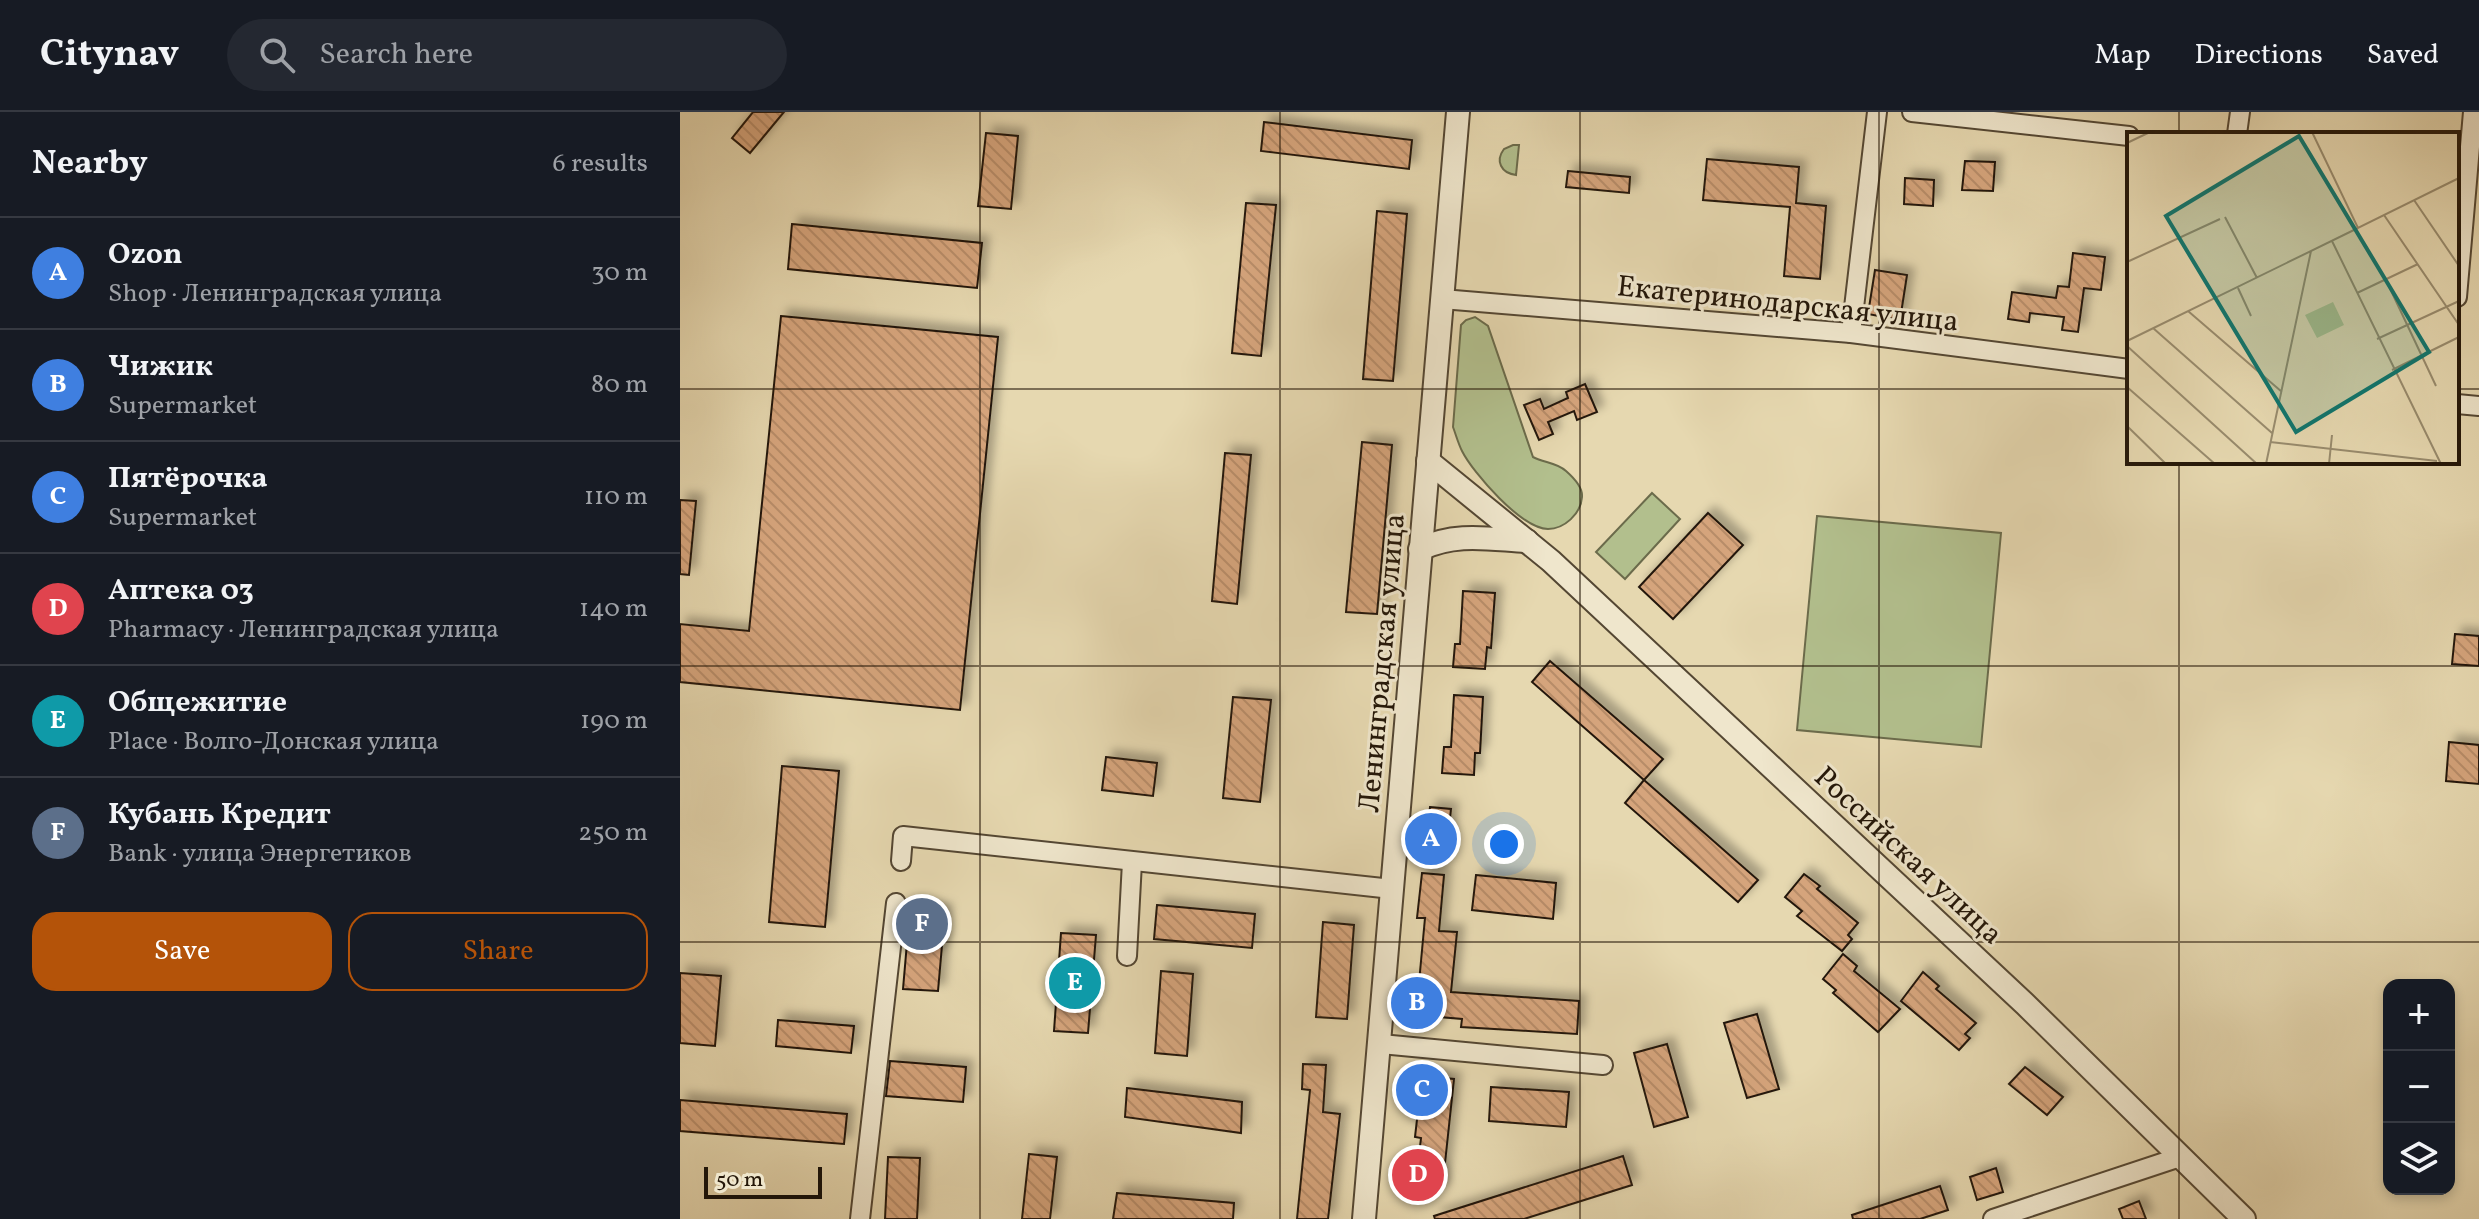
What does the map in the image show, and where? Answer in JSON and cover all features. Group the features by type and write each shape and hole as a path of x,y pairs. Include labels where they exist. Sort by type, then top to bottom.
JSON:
{"street":[{"name":"Ленинградская улица","path":"1364,1219 1458,112"},
{"path":"1851,333 1877,112"},
{"path":"1912,112 2127,136"},
{"path":"2237,132 2240,112"},
{"path":"2459,274 2473,112"},
{"name":"Екатеринодарская улица","path":"1442,299 1851,333 2127,369"},
{"path":"2459,404 2479,406"},
{"name":"Российская улица","path":"1428,461 1551,561 2025,1004 2244,1219"},
{"path":"1420,549 1457,537 1527,541"},
{"path":"901,861 903,836 1392,889"},
{"path":"1127,956 1132,862"},
{"path":"860,1219 896,903"},
{"path":"1381,1044 1603,1065"},
{"path":"1993,1219 2180,1157"}],"green space":[{"path":"1519,145 1516,175 1503,169 1500,162 1504,149"},
{"path":"1475,317 1488,326 1533,457 1562,468 1581,490 1579,509 1560,526 1548,529 1537,527 1512,510 1476,472 1459,445 1453,427 1461,325"},
{"path":"1652,493 1680,519 1625,579 1596,552"},
{"path":"1817,516 2001,533 1981,747 1797,730"}],"building":[{"path":"753,112 784,112 750,153 732,138"},
{"path":"1264,122 1412,140 1409,169 1261,151"},
{"path":"986,133 1018,136 1011,209 978,206"},
{"path":"1707,159 1799,167 1796,203 1826,206 1820,279 1784,276 1790,207 1703,200"},
{"path":"1965,161 1995,162 1993,191 1962,190"},
{"path":"1568,171 1630,177 1629,193 1566,187"},
{"path":"1905,178 1934,180 1933,206 1904,204"},
{"path":"1246,203 1276,205 1261,356 1232,353"},
{"path":"1377,211 1407,214 1393,381 1363,379"},
{"path":"792,224 982,243 977,288 788,269"},
{"path":"2073,253 2105,257 2101,290 2084,288 2078,332 2062,330 2064,317 2030,313 2029,322 2008,319 2012,292 2056,298 2058,286 2069,287"},
{"path":"1875,270 1907,275 1900,320 1868,314"},
{"path":"781,316 998,337 960,710 680,682 680,624 749,631"},
{"path":"1585,384 1597,412 1577,420 1574,411 1548,422 1553,434 1539,440 1524,405 1540,399 1544,409 1568,398 1566,392"},
{"path":"1362,442 1392,445 1377,614 1346,612"},
{"path":"1225,453 1251,455 1237,604 1212,601"},
{"path":"680,500 696,501 689,575 680,574"},
{"path":"1708,513 1743,545 1673,619 1639,587"},
{"path":"1463,591 1495,593 1491,648 1487,647 1485,669 1453,667 1455,644 1460,644"},
{"path":"2455,634 2479,636 2479,666 2452,664"},
{"path":"1550,661 1663,759 1644,780 1532,682"},
{"path":"1454,695 1483,697 1480,753 1475,753 1474,775 1442,773 1444,747 1451,747"},
{"path":"1233,697 1271,700 1260,802 1223,798"},
{"path":"2449,742 2479,745 2479,784 2446,781"},
{"path":"1106,757 1157,763 1153,796 1102,790"},
{"path":"782,766 839,771 825,927 769,922"},
{"path":"1644,780 1758,880 1738,902 1625,803"},
{"path":"1430,807 1451,809 1447,845 1426,842"},
{"path":"1422,873 1444,875 1439,931 1457,932 1451,992 1579,1001 1577,1034 1461,1027 1462,1019 1416,1015 1425,918 1417,918"},
{"path":"1804,874 1858,923 1848,935 1852,939 1842,951 1797,916 1802,911 1785,897"},
{"path":"1476,875 1556,883 1553,919 1472,910"},
{"path":"1157,905 1255,914 1252,948 1154,939"},
{"path":"910,908 945,911 938,991 903,989"},
{"path":"1323,922 1354,925 1347,1019 1316,1017"},
{"path":"1061,933 1096,935 1088,1033 1054,1031"},
{"path":"1843,954 1857,966 1854,971 1900,1009 1878,1032 1833,993 1836,990 1823,979"},
{"path":"1161,971 1193,974 1187,1056 1155,1053"},
{"path":"1923,972 1939,986 1936,989 1976,1023 1965,1034 1970,1038 1959,1050 1901,1001"},
{"path":"680,973 721,976 715,1046 680,1043"},
{"path":"1757,1014 1779,1089 1747,1098 1724,1023"},
{"path":"778,1020 854,1026 851,1053 776,1046"},
{"path":"1667,1044 1688,1117 1654,1127 1634,1053"},
{"path":"890,1061 966,1067 963,1102 886,1096"},
{"path":"1303,1064 1326,1065 1323,1112 1340,1114 1328,1219 1297,1219 1310,1090 1302,1089"},
{"path":"2025,1067 2063,1097 2047,1115 2009,1084"},
{"path":"1422,1076 1454,1079 1442,1191 1415,1189 1421,1138 1415,1137"},
{"path":"1491,1087 1569,1092 1566,1127 1489,1121"},
{"path":"1127,1088 1242,1102 1241,1133 1125,1117"},
{"path":"680,1100 847,1114 844,1144 680,1131"},
{"path":"1029,1154 1057,1157 1050,1219 1022,1219"},
{"path":"1623,1156 1632,1185 1524,1219 1435,1219 1434,1216"},
{"path":"888,1157 920,1158 917,1219 885,1219"},
{"path":"1996,1168 2003,1192 1977,1200 1970,1177"},
{"path":"1940,1186 1948,1210 1920,1219 1853,1219 1852,1215"},
{"path":"1117,1193 1234,1203 1233,1219 1113,1219"},
{"path":"2139,1201 2146,1219 2123,1219 2119,1209"}],"place":[{"name":"Ozon","path":"1431,839"},
{"name":"Кубань Кредит","path":"922,924"},
{"name":"Общежитие","path":"1075,983"},
{"name":"Чижик","path":"1417,1003"},
{"name":"Пятёрочка","path":"1422,1090"},
{"name":"Аптека 03","path":"1418,1175"}]}
